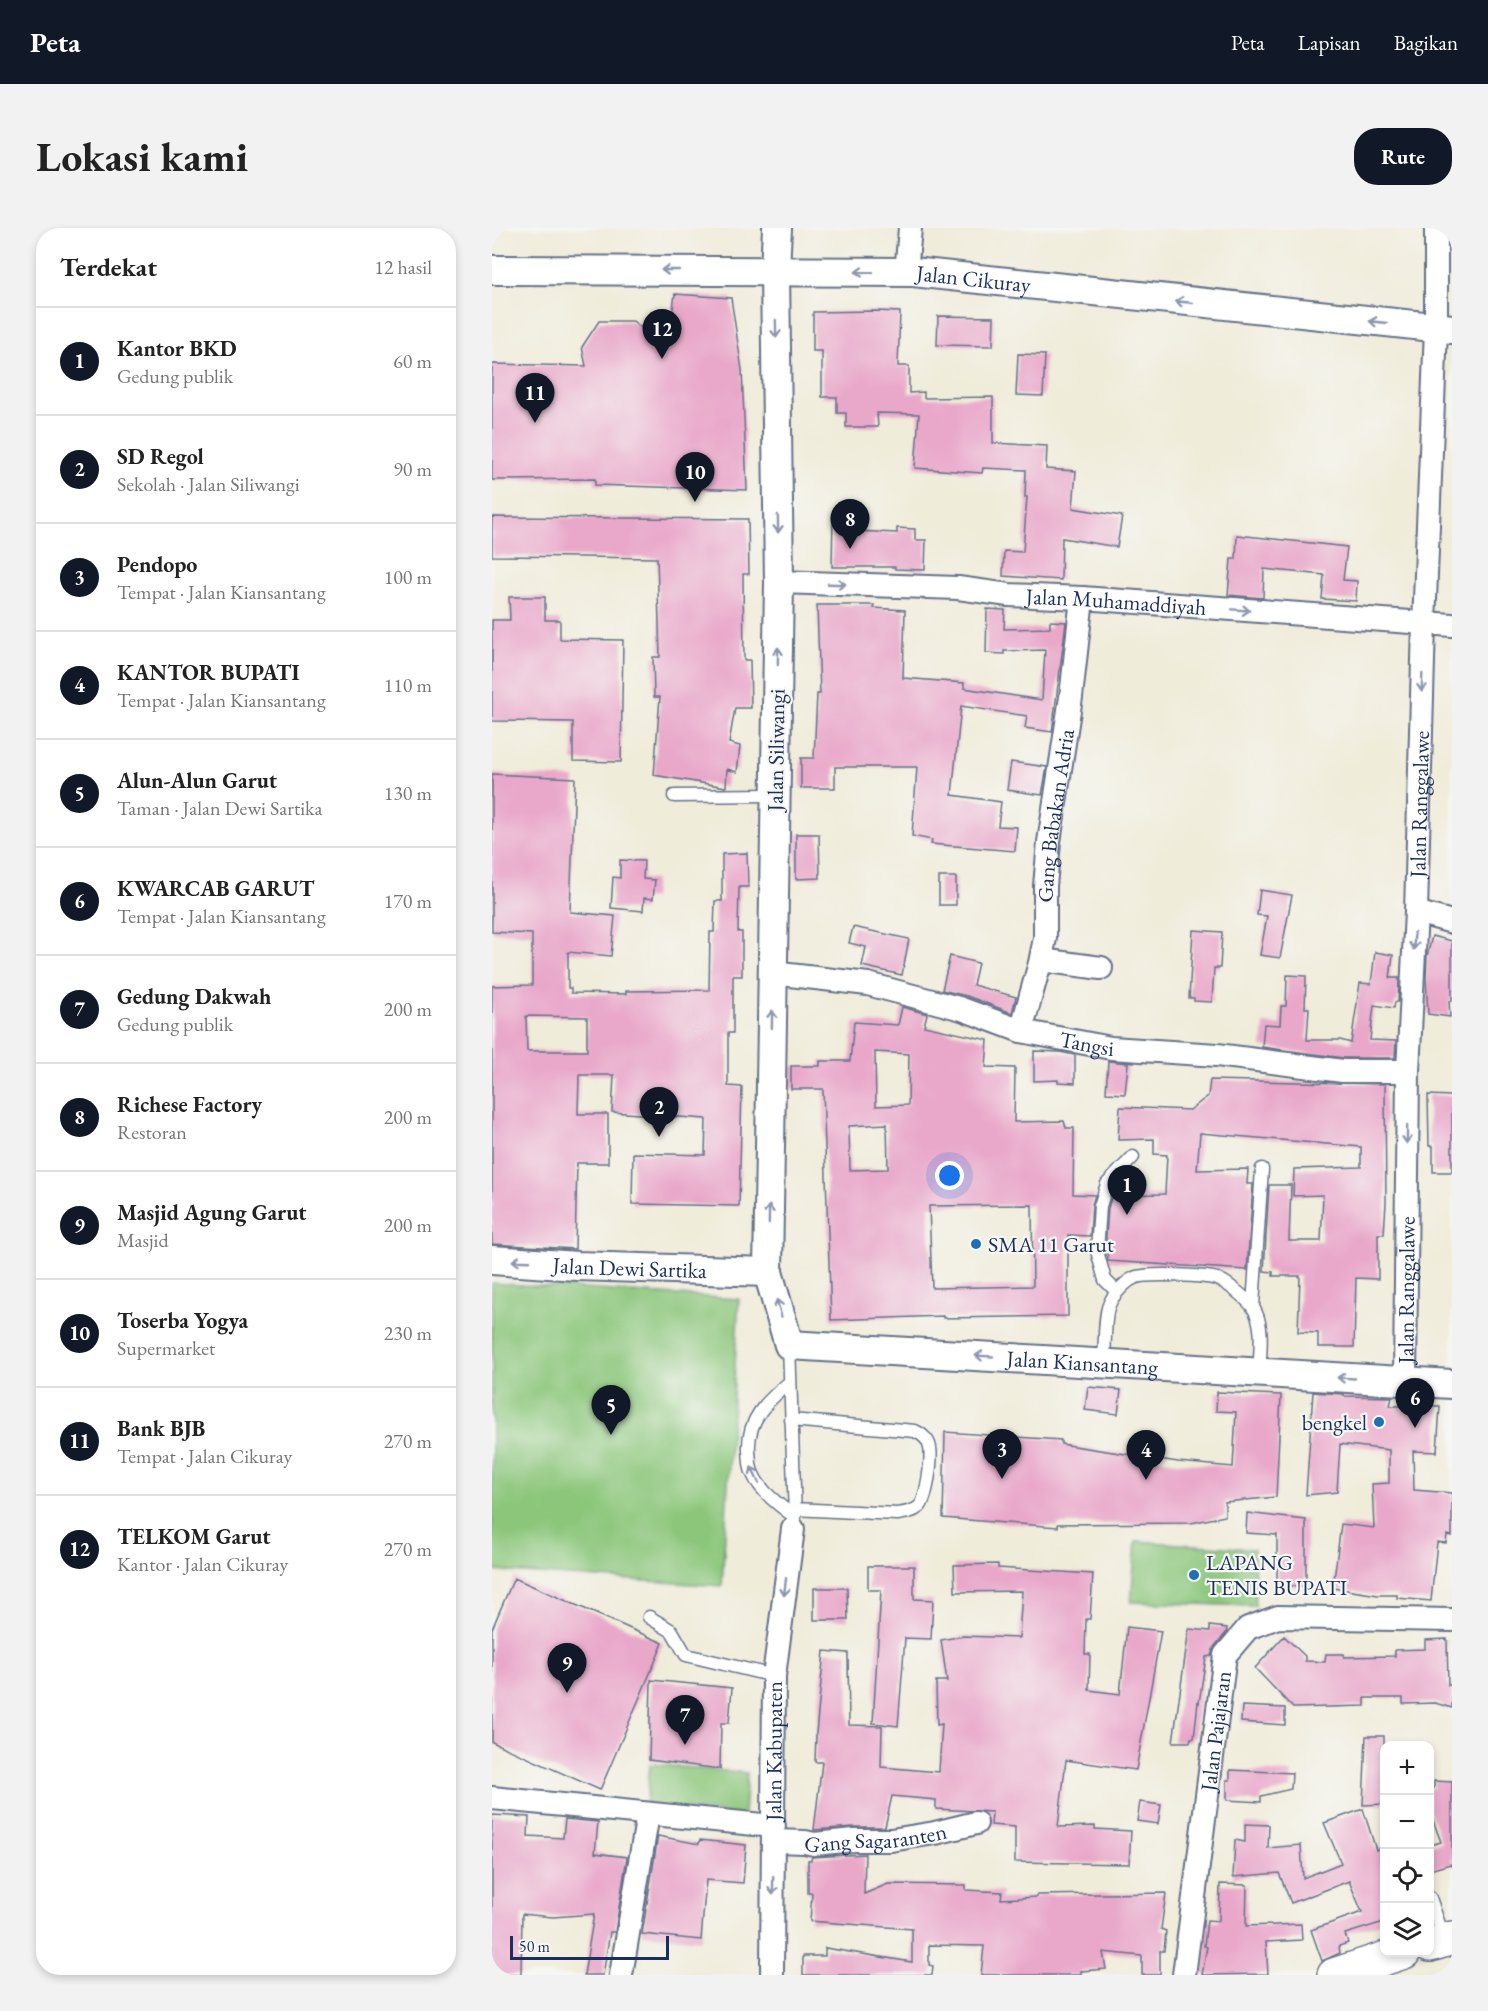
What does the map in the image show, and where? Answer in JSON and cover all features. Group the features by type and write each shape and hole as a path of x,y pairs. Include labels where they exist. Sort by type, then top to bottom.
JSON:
{"main road":[{"path":"1334,1975 1391,1957"}],"street":[{"name":"Jalan Siliwangi","path":"768,1272 779,582 775,271 777,228"},
{"path":"906,273 910,228"},
{"name":"Jalan Ranggalawe","path":"1405,1382 1408,1071 1416,912 1424,624 1444,329 1436,228"},
{"name":"Jalan Cikuray","path":"492,270 906,273 1444,329"},
{"name":"Jalan Muhamaddiyah","path":"779,582 958,588 1010,595 1082,598 1452,625"},
{"name":"Gang Babakan Adria","path":"1021,1031 1045,938 1048,842 1071,697 1082,598"},
{"path":"1416,912 1452,922"},
{"path":"1041,960 1101,968"},
{"name":"Tangsi","path":"772,973 868,984 962,1008 1021,1031 1111,1048 1217,1055 1342,1071 1408,1071"},
{"name":"Jalan Dewi Sartika","path":"492,1260 577,1266 768,1272"},
{"path":"768,1272 789,1345"},
{"name":"Jalan Kiansantang","path":"789,1345 1452,1384"},
{"name":"Jalan Kabupaten","path":"772,1975 774,1676 794,1518"},
{"name":"Jalan Pajajaran","path":"1184,1975 1225,1655 1248,1628 1278,1617 1452,1620"},
{"name":"Gang Sagaranten","path":"492,1798 648,1814 774,1833 814,1844 854,1840 891,1840 976,1823"},
{"path":"621,1975 648,1814"}],"lane":[{"path":"674,796 775,795"},
{"path":"1118,1292 1105,1280 1097,1251 1100,1206 1107,1184 1133,1157"},
{"path":"1259,1373 1258,1320 1252,1306 1262,1169"},
{"path":"1104,1364 1108,1305 1118,1292 1134,1278 1153,1275 1219,1280 1252,1306"},
{"path":"789,1345 794,1518"},
{"path":"790,1382 774,1395 759,1413 752,1423 748,1436 752,1472 758,1482 794,1518 897,1514 914,1511 921,1506 926,1497 930,1448 926,1438 915,1431 791,1420"},
{"path":"648,1617 672,1631 686,1654 774,1676"},
{"path":"1431,1903 1442,1941"}],"green space":[{"path":"492,1283 739,1299 722,1586 492,1571"},
{"name":"LAPANG TENIS BUPATI","path":"1136,1541 1254,1549 1255,1606 1131,1602"},
{"path":"650,1764 747,1773 744,1815 646,1806"}],"building":[{"path":"675,294 731,298 742,370 747,490 595,485 595,479 492,480 492,364 586,366 582,347 599,321 633,321 651,336 670,330"},
{"path":"813,312 900,312 898,366 909,366 909,393 924,392 924,398 993,397 993,443 1047,446 1046,469 1076,471 1073,508 1122,516 1117,547 1062,538 1061,580 1003,576 1004,551 1023,552 1027,497 1025,497 1026,470 983,468 982,473 915,468 919,414 877,413 878,427 846,427 846,413 837,413 837,397 822,397 822,351 813,351"},
{"path":"938,316 994,317 993,346 937,345"},
{"path":"1018,354 1045,355 1043,396 1016,395"},
{"path":"833,514 856,515 855,531 897,533 897,528 915,529 915,540 926,540 925,570 895,569 895,567 832,567"},
{"path":"492,517 748,519 749,574 743,574 744,660 750,660 751,708 735,708 729,743 740,746 737,772 727,769 726,787 654,775 660,697 654,697 653,657 660,657 657,558 492,556"},
{"path":"1237,535 1347,547 1343,580 1357,581 1356,601 1322,599 1324,575 1264,569 1263,598 1228,595 1231,559 1236,559"},
{"path":"509,597 545,597 545,620 560,620 560,639 623,640 621,762 573,761 573,722 492,721 492,620 510,620"},
{"path":"817,605 874,605 874,608 905,610 903,678 964,683 964,688 1042,700 1045,650 1004,651 1004,654 986,653 987,609 1005,610 1004,629 1050,628 1050,621 1066,622 1052,732 1025,728 1027,716 961,706 952,795 1001,802 998,826 1017,827 1015,851 931,844 932,840 912,836 917,767 835,767 835,788 801,788 801,758 814,758 817,694 820,694"},
{"path":"1011,762 1047,767 1042,795 1007,790"},
{"path":"492,774 575,778 570,912 615,916 611,956 568,952 568,988 571,988 571,993 626,994 626,991 709,990 710,932 714,932 715,901 722,901 722,854 747,853 748,887 739,887 738,932 742,932 742,976 733,976 733,1033 728,1033 728,1086 742,1087 739,1206 632,1204 633,1153 705,1155 706,1119 612,1112 614,1075 579,1075 578,1114 608,1114 608,1163 577,1163 575,1249 492,1244 492,986 532,985 532,934 492,932","holes":["526,1016 587,1017 587,1051 527,1051"]},
{"path":"796,834 819,834 820,878 796,879"},
{"path":"620,860 644,861 643,879 655,880 653,899 644,898 643,911 611,908 613,877 620,878"},
{"path":"939,877 956,877 956,905 939,905"},
{"path":"1260,890 1292,895 1280,958 1260,955 1267,916 1257,915"},
{"path":"853,927 909,939 902,975 862,966 866,947 849,943"},
{"path":"1193,930 1222,932 1220,968 1214,968 1212,1002 1194,1001 1194,998 1189,998"},
{"path":"1432,936 1452,941 1450,1017 1428,1014 1427,956"},
{"path":"1375,952 1393,955 1390,978 1399,978 1398,1002 1395,1002 1394,1008 1374,1005 1370,1040 1396,1041 1395,1058 1344,1058 1262,1047 1264,1024 1280,1025 1281,1006 1286,1006 1287,975 1306,976 1305,1008 1309,1008 1307,1040 1340,1040 1351,1043 1360,983 1371,984"},
{"path":"950,956 978,963 973,985 1016,997 1012,1013 967,996 942,990"},
{"path":"902,1007 927,1014 924,1026 988,1040 986,1067 1015,1068 1014,1122 1064,1121 1066,1128 1074,1128 1073,1194 1095,1195 1090,1236 1068,1235 1068,1316 943,1318 943,1316 831,1320 823,1089 791,1089 791,1066 820,1066 820,1061 850,1061 854,1022 898,1025","holes":["875,1052 909,1054 908,1105 876,1106","887,1124 888,1169 850,1170 849,1126","1032,1205 1033,1286 932,1288 929,1206"]},
{"path":"1034,1051 1075,1055 1075,1083 1058,1082 1058,1080 1034,1081"},
{"path":"1108,1061 1128,1063 1125,1094 1106,1093"},
{"path":"1210,1080 1385,1084 1384,1234 1378,1234 1378,1279 1356,1278 1354,1347 1318,1347 1318,1333 1298,1332 1300,1276 1273,1276 1273,1272 1264,1271 1269,1185 1291,1185 1289,1241 1321,1241 1323,1195 1293,1196 1294,1169 1361,1167 1361,1147 1200,1133 1197,1170 1248,1169 1247,1184 1253,1184 1247,1270 1108,1261 1106,1237 1108,1208 1112,1195 1165,1194 1167,1155 1154,1154 1154,1139 1118,1140 1120,1107 1190,1110 1208,1096"},
{"path":"1428,1095 1452,1096 1452,1172 1433,1172 1433,1146 1429,1146"},
{"path":"1088,1387 1121,1390 1118,1414 1085,1410"},
{"path":"1217,1392 1281,1395 1276,1497 1225,1502 1225,1516 1191,1523 1058,1524 1058,1527 943,1518 945,1432 1061,1440 1061,1444 1178,1462 1233,1467 1236,1412 1216,1411"},
{"path":"1313,1392 1344,1394 1344,1396 1392,1397 1390,1406 1440,1406 1437,1452 1413,1451 1414,1490 1452,1493 1452,1536 1447,1535 1446,1543 1437,1542 1431,1601 1333,1588 1341,1524 1374,1528 1372,1484 1389,1483 1389,1450 1340,1444 1337,1492 1306,1495"},
{"path":"1247,1513 1306,1520 1306,1586 1277,1586 1277,1535 1246,1533"},
{"path":"998,1564 998,1568 1093,1574 1090,1619 1086,1619 1085,1654 1090,1654 1089,1690 1120,1694 1127,1627 1161,1631 1136,1770 1066,1760 1058,1827 1095,1826 1095,1829 1131,1831 1129,1864 1015,1862 1015,1827 991,1825 992,1812 936,1809 936,1800 892,1796 885,1827 814,1830 822,1762 815,1762 824,1651 848,1653 849,1725 882,1726 881,1767 939,1772 942,1724 937,1725 936,1681 947,1681 941,1640 963,1636 1019,1638 1022,1591 955,1592 954,1565"},
{"path":"868,1566 914,1566 914,1599 933,1600 931,1639 905,1638 898,1726 873,1723 881,1590 868,1590"},
{"path":"514,1578 663,1643 600,1790 492,1742 492,1629"},
{"path":"814,1588 847,1588 848,1620 814,1620"},
{"path":"1210,1626 1227,1628 1226,1633 1214,1647 1211,1656 1206,1657 1194,1738 1191,1738 1190,1742 1173,1742 1189,1629 1210,1631"},
{"path":"1284,1636 1305,1656 1305,1661 1325,1662 1326,1654 1344,1654 1344,1657 1395,1656 1395,1650 1425,1649 1425,1640 1447,1639 1448,1685 1452,1685 1452,1708 1435,1703 1403,1704 1403,1698 1365,1698 1365,1706 1293,1708 1255,1668"},
{"path":"651,1680 732,1688 729,1723 721,1723 720,1769 649,1760"},
{"path":"1242,1706 1285,1708 1285,1725 1241,1722"},
{"path":"1366,1736 1384,1736 1384,1741 1380,1741 1380,1804 1363,1805"},
{"path":"1230,1770 1292,1773 1291,1789 1261,1796 1261,1802 1227,1800 1227,1780 1230,1780"},
{"path":"1434,1781 1452,1782 1452,1866 1450,1864 1434,1869 1434,1844 1441,1842 1434,1823"},
{"path":"1140,1802 1161,1805 1158,1824 1137,1821"},
{"path":"1363,1809 1376,1850 1380,1848 1380,1923 1345,1934 1348,1943 1339,1946 1340,1953 1322,1961 1311,1930 1362,1912 1349,1881 1291,1903 1279,1873 1233,1877 1235,1840 1245,1842 1245,1824 1269,1825 1268,1848 1301,1845 1303,1878 1341,1863 1324,1823"},
{"path":"492,1815 529,1817 528,1836 563,1838 565,1819 598,1822 595,1853 627,1857 615,1932 610,1932 603,1975 584,1975 594,1914 553,1917 522,1914 521,1975 492,1975"},
{"path":"658,1836 699,1844 700,1840 746,1845 743,1883 706,1880 701,1940 642,1934"},
{"path":"865,1854 864,1894 888,1884 966,1885 966,1890 1002,1892 1001,1899 1037,1897 1037,1895 1166,1893 1161,1929 1166,1931 1164,1951 1160,1951 1160,1975 1142,1975 1142,1956 1103,1952 1106,1969 1081,1971 1081,1975 981,1975 984,1946 929,1945 929,1965 933,1966 932,1975 803,1975 803,1956 825,1956 825,1948 912,1962 912,1929 810,1921 812,1893 808,1893 808,1860 812,1857"},
{"path":"1220,1884 1247,1885 1246,1926 1301,1924 1302,1940 1266,1942 1268,1974 1202,1975 1207,1947 1204,1946 1207,1920 1219,1921"}],"place":[{"name":"TELKOM Garut","path":"662,359"},
{"name":"Bank BJB","path":"535,423"},
{"name":"Toserba Yogya","path":"695,502"},
{"name":"Richese Factory","path":"850,549"},
{"name":"SD Regol","path":"659,1137"},
{"name":"Kantor BKD","path":"1127,1215"},
{"name":"SMA 11 Garut","path":"976,1244"},
{"name":"bengkel","path":"1379,1422"},
{"name":"KWARCAB GARUT","path":"1415,1428"},
{"name":"Alun-Alun Garut","path":"611,1435"},
{"name":"Pendopo","path":"1002,1479"},
{"name":"KANTOR BUPATI","path":"1146,1480"},
{"name":"LAPANG TENIS BUPATI","path":"1194,1575"},
{"name":"Masjid Agung Garut","path":"567,1693"},
{"name":"Gedung Dakwah","path":"685,1745"}]}
